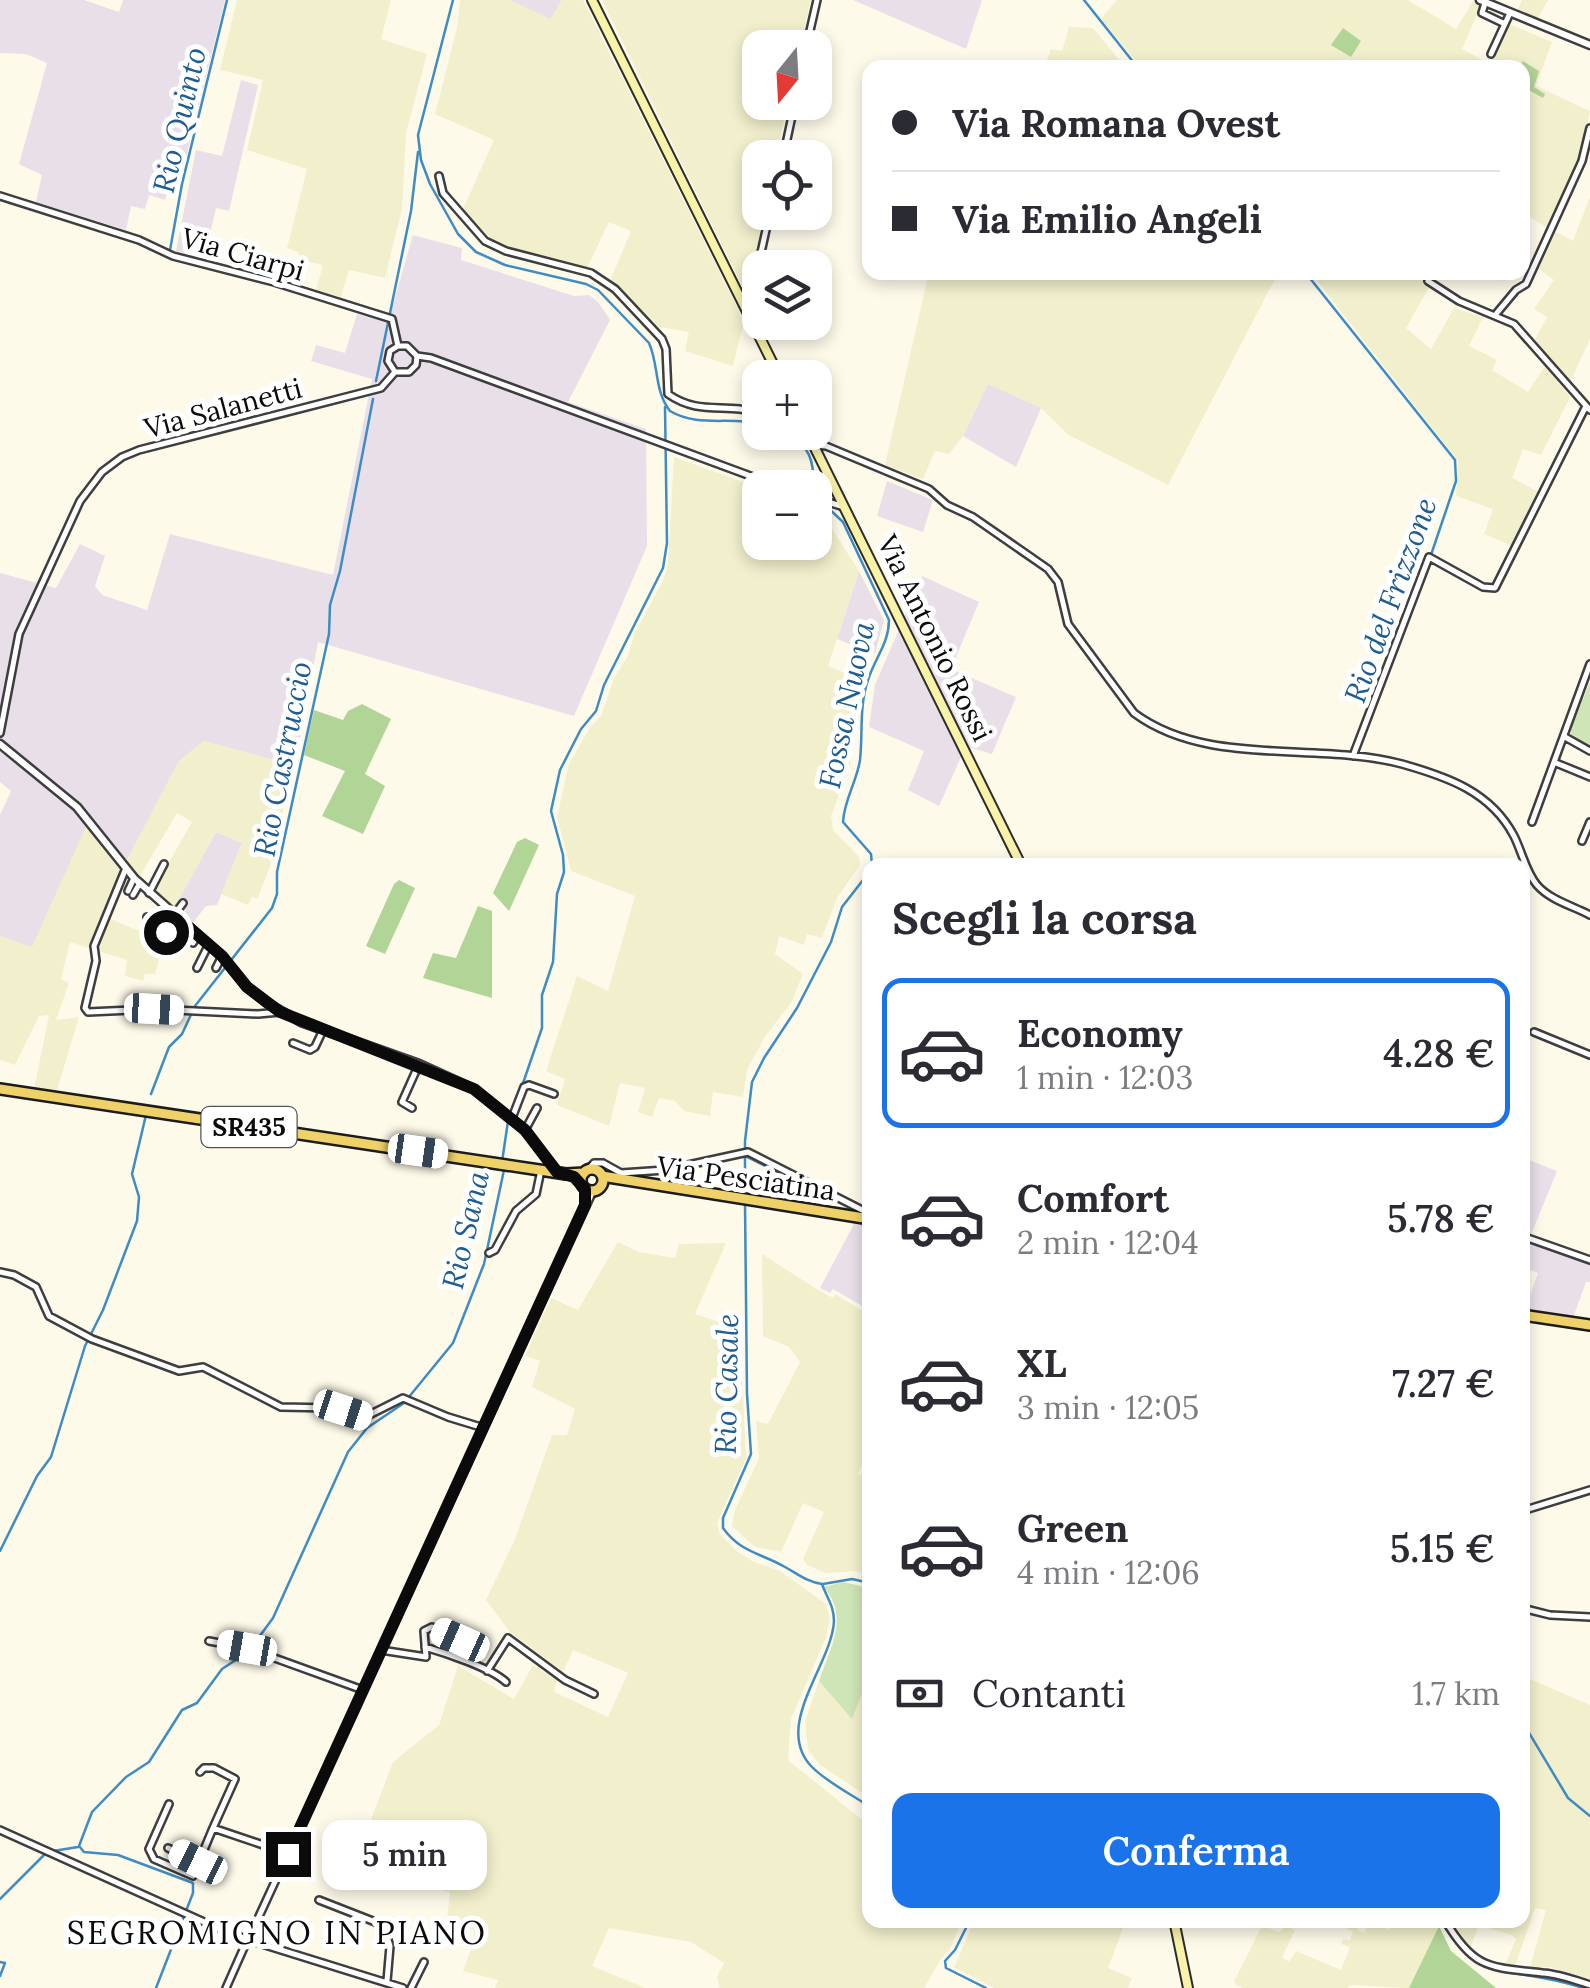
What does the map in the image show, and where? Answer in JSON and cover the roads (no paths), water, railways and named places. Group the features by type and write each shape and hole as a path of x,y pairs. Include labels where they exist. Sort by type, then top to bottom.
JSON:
{"main road":[{"path":"592,0 742,299"},
{"name":"Via Antonio Rossi","path":"816,450 826,470"},
{"name":"Via Antonio Rossi","path":"832,481 1018,858"},
{"name":"Via Pesciatina","path":"0,1090 862,1215"},
{"path":"1530,1315 1590,1325"},
{"path":"1176,1928 1188,1988"}],"street":[{"path":"810,30 817,0"},
{"path":"1505,24 1482,13 1482,1 1590,45"},
{"path":"1491,54 1510,13"},
{"path":"1530,275 1582,161 1590,128"},
{"path":"438,176 443,193 486,242 506,251 591,272 615,289 662,338 668,394 702,409 742,408"},
{"name":"Via Ciarpi","path":"0,196 121,234 173,256 274,282 387,318 395,324 398,346"},
{"path":"1496,314 1528,280"},
{"path":"1353,756 1431,557 1483,587 1495,588 1588,408 1518,326 1460,301 1428,281"},
{"path":"416,356 413,370 405,374 389,365 388,356 398,346 407,346 416,356 432,358 742,473"},
{"name":"Via Salanetti","path":"0,733 20,634 80,502 102,472 122,456 140,450 381,388 396,372"},
{"path":"832,449 929,489 947,505 1048,569 1058,582 1068,624 1134,713 1144,720 1212,746 1353,756 1402,764 1479,792 1497,810 1525,858"},
{"path":"832,489 836,488"},
{"path":"832,492 836,488"},
{"path":"832,502 846,508"},
{"path":"1532,822 1590,664"},
{"path":"1565,737 1590,751"},
{"path":"0,744 77,807 137,881 209,944 247,987 280,1012 474,1089 525,1130 562,1173"},
{"path":"1556,763 1590,777"},
{"path":"1582,840 1590,822"},
{"path":"149,892 164,864"},
{"path":"126,868 94,946 96,961 88,1012 280,1012"},
{"path":"1530,868 1540,888 1590,915"},
{"path":"131,893 137,881"},
{"path":"147,917 163,932 170,930 184,903"},
{"path":"178,941 187,926"},
{"path":"193,943 198,934"},
{"path":"197,968 209,944"},
{"path":"216,968 226,962"},
{"path":"293,1044 310,1050 316,1047 323,1030"},
{"path":"1534,1032 1590,1055"},
{"path":"412,1108 404,1104 403,1098 419,1064"},
{"path":"510,1116 524,1087 529,1085 554,1094"},
{"path":"525,1130 537,1108"},
{"path":"226,1988 484,1428 585,1205 593,1178 665,1170 745,1152 862,1212"},
{"path":"489,1253 495,1250 516,1211 536,1194 541,1170"},
{"path":"1530,1239 1590,1260"},
{"path":"0,1272 36,1287 46,1312 88,1337 180,1371 203,1367 282,1407 332,1408 367,1416 406,1399 484,1428"},
{"path":"1530,1509 1590,1490"},
{"path":"1530,1610 1590,1617"},
{"path":"381,1650 421,1658 427,1654 424,1631 432,1627 460,1640"},
{"path":"486,1671 508,1638 565,1680 594,1694"},
{"path":"209,1641 249,1649 363,1690"},
{"path":"425,1647 455,1656 506,1682"},
{"path":"169,1804 149,1848 154,1860 193,1876 234,1779 214,1768 200,1772"},
{"path":"213,1828 288,1854"},
{"path":"0,1830 248,1939 403,1988"},
{"path":"168,1848 198,1862"},
{"path":"318,1900 383,1924 390,1946 387,1981"},
{"path":"1450,1928 1463,1948 1481,1964 1498,1970 1553,1974 1590,1985"},
{"path":"411,1988 424,1962"}],"waterway":[{"name":"Rio Quinto","path":"170,250 227,0"},
{"name":"Fossa Nuova","path":"453,0 418,135 421,160 430,184 458,234 476,252 505,265 598,290 649,343 661,395 670,411 692,419 742,422"},
{"name":"Rio del Frizzone","path":"1084,0 1132,60"},
{"name":"Rio Castruccio","path":"376,381 411,211 418,152"},
{"name":"Rio del Frizzone","path":"1311,280 1455,460 1456,481 1431,555"},
{"name":"Rio Castruccio","path":"151,1094 169,1047 182,1034 195,1006 272,908 277,894 277,872 329,634 330,605 373,399"},
{"name":"Rio Sana","path":"522,1086 542,1028 542,995 553,962 557,894 564,872 551,811 560,770 581,729 596,711 604,685 663,568 667,543 665,407"},
{"name":"Fossa Nuova","path":"806,450 813,470"},
{"name":"Fossa Nuova","path":"832,512 843,522 889,620 887,636 865,690 860,760 843,822 871,858"},
{"name":"Fossa Nuova","path":"745,1196 745,1141 752,1082 831,942 842,907 862,881"},
{"name":"Rio Castruccio","path":"0,1551 37,1476 51,1457 85,1346 137,1221 139,1197 132,1174 146,1115"},
{"name":"Rio Sana","path":"502,1162 508,1121"},
{"path":"745,1156 862,1213"},
{"name":"Rio Sana","path":"156,1988 193,1893 193,1883 118,1855 84,1852 79,1846 92,1812 126,1777 149,1762 182,1710 197,1703 222,1669 248,1652 273,1618 348,1452 367,1428 404,1403 453,1343 484,1264 504,1170"},
{"name":"Rio Casale","path":"745,1204 751,1454 723,1518 723,1528 744,1548 822,1584 834,1621 801,1714 801,1751 818,1773 862,1802"},
{"path":"823,1584 862,1581"},
{"path":"1530,1734 1568,1798 1590,1816"},
{"path":"53,1851 78,1847"},
{"path":"0,1899 45,1854"},
{"name":"Rio Casale","path":"966,1928 945,1961 946,1968 986,1988"},
{"path":"1446,1928 1471,1956 1486,1965 1583,1988"},
{"path":"0,1962 5,1963 0,1976"}],"district":[{"name":"SEGROMIGNO IN PIANO","path":"277,1932"}]}
